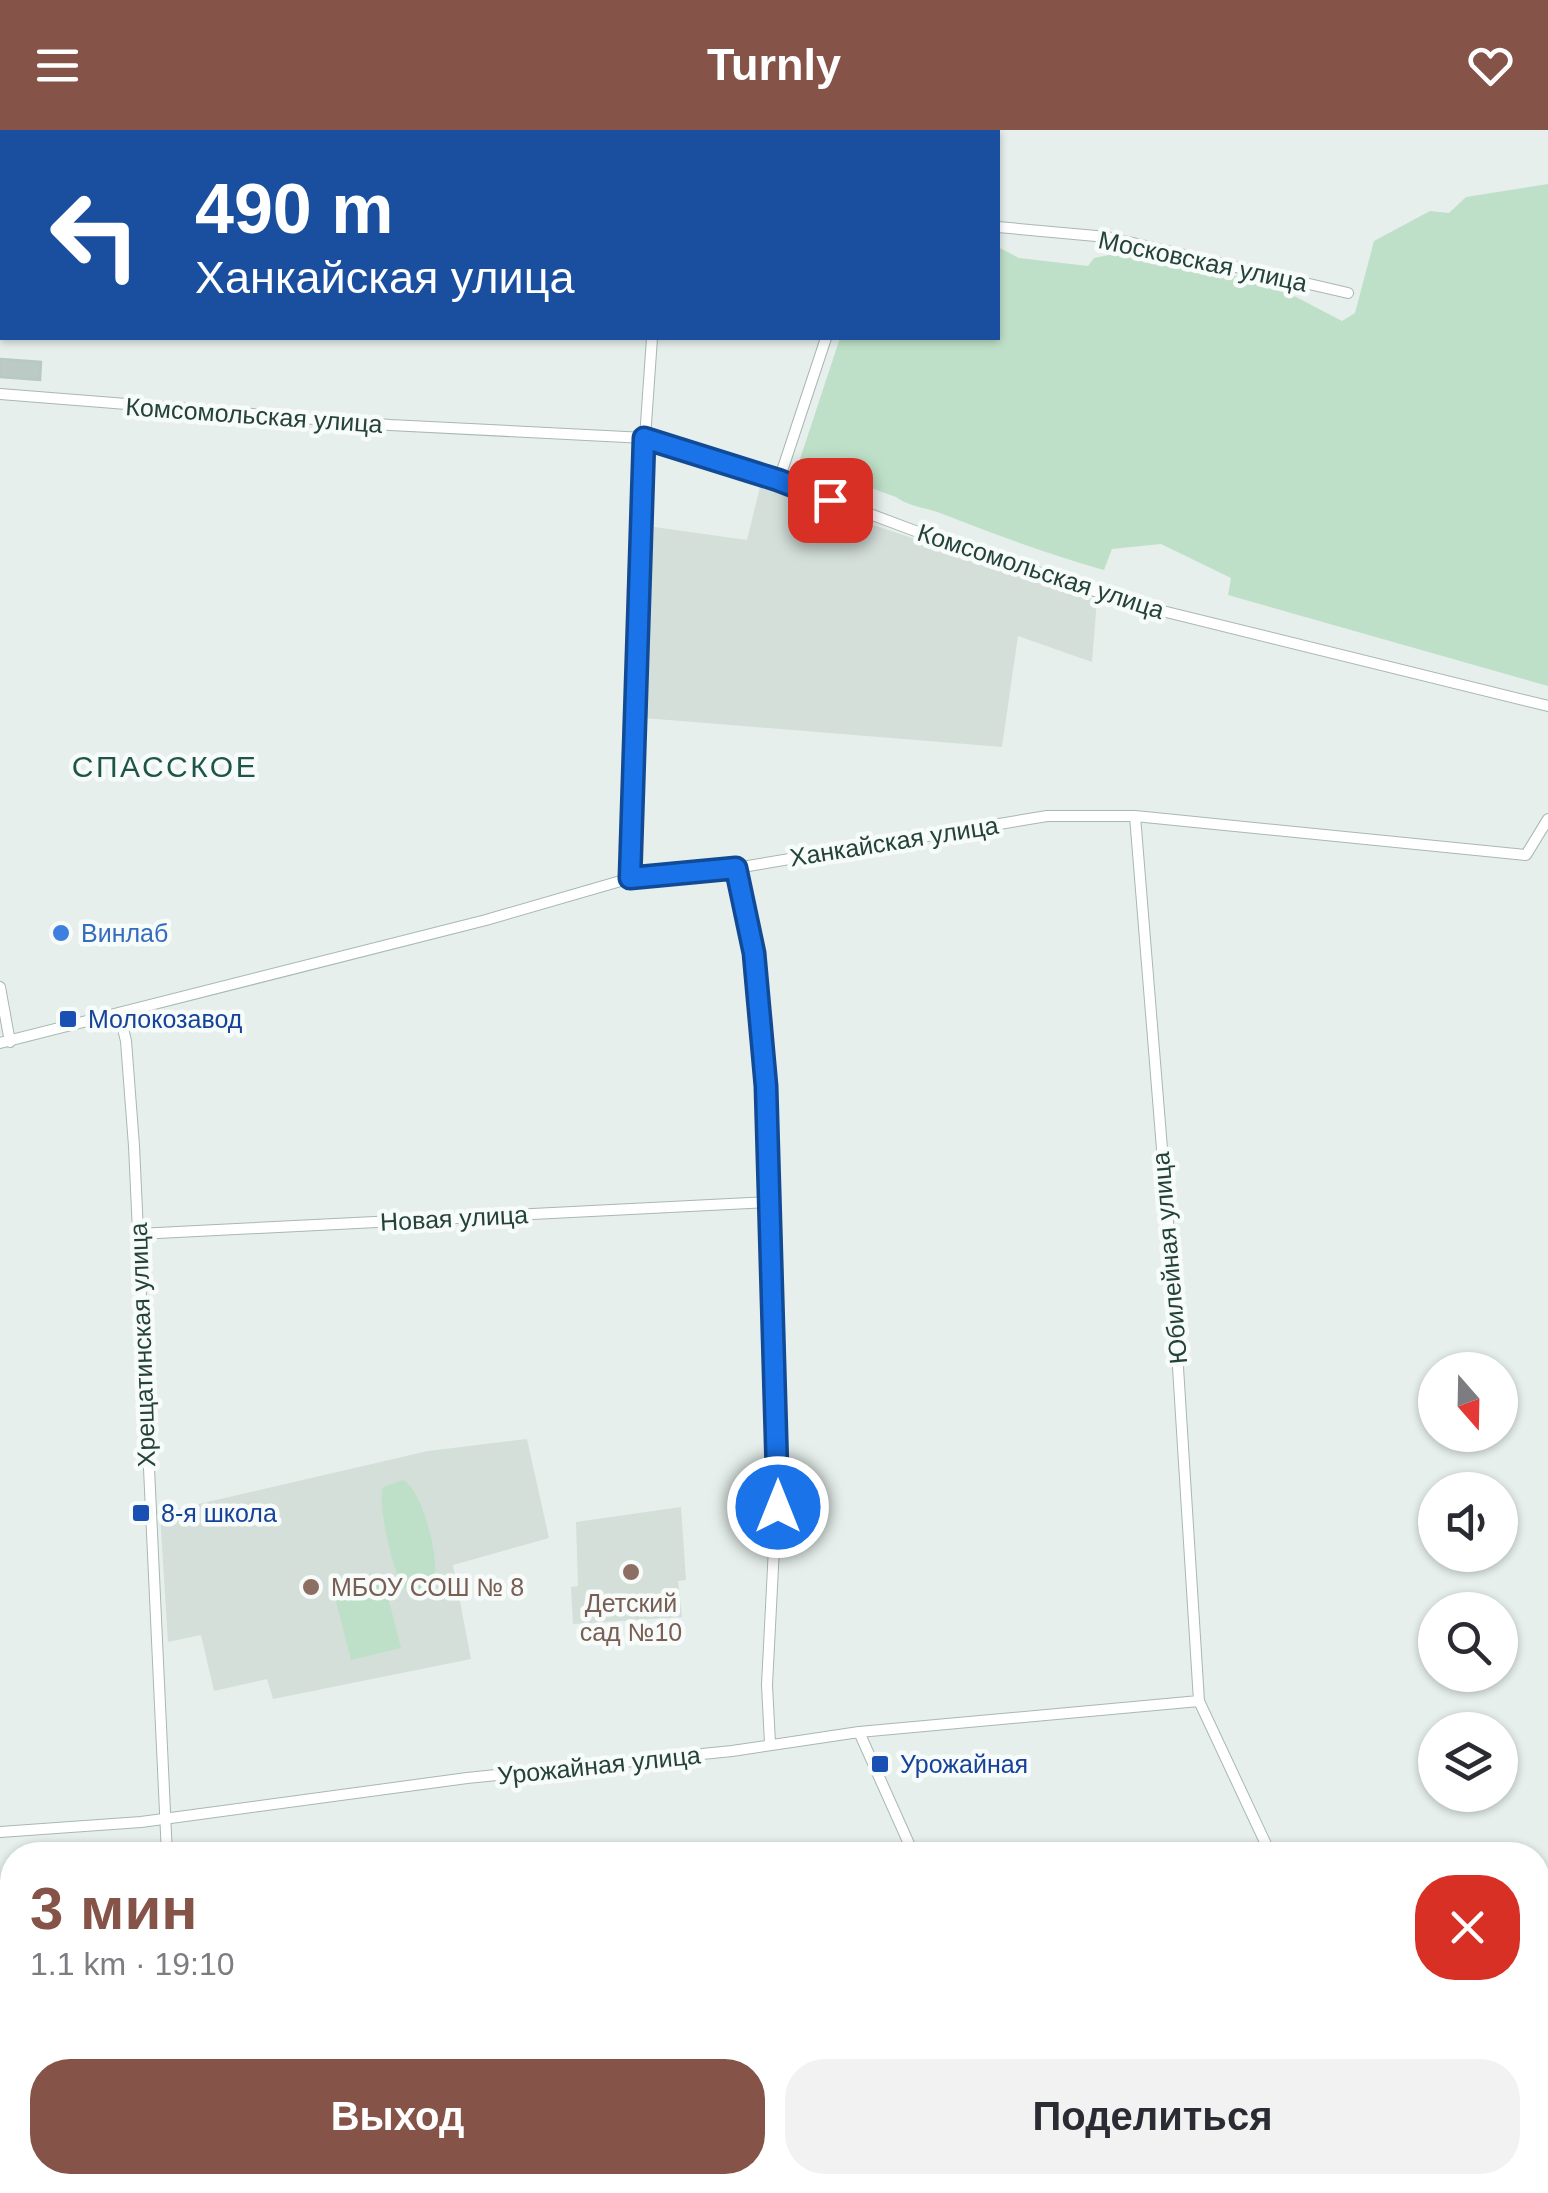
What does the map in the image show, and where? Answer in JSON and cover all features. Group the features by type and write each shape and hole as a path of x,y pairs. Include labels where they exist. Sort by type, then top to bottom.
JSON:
{"street":[{"name":"Московская улица","path":"1000,227 1107,237 1348,293"},
{"path":"630,878 644,438 652,340"},
{"path":"778,480 825,340"},
{"name":"Комсомольская улица","path":"0,394 390,425 644,438 778,480 926,535 1134,604 1548,706"},
{"name":"Ханкайская улица","path":"5,1043 486,920 630,878 736,868 1047,816 1134,816 1526,855 1548,819"},
{"name":"Юбилейная улица","path":"1134,816 1172,1272 1199,1701"},
{"path":"736,868 759,997 770,1202 778,1469 768,1685 770,1743"},
{"path":"0,987 5,1043"},
{"name":"Хрещатинская улица","path":"120,1016 126,1041 138,1234 165,1842"},
{"name":"Новая улица","path":"138,1234 770,1202"},
{"path":"1199,1701 1265,1842"},
{"name":"Урожайная улица","path":"0,1832 732,1752 859,1732 1199,1701"},
{"path":"859,1732 908,1842"}],"shaded area":[{"path":"760,487 1097,600 1092,662 1018,636 1002,747 644,718 654,527 747,540"},
{"name":"МБОУ СОШ № 8","path":"527,1439 549,1538 453,1565 471,1659 273,1699 267,1679 214,1691 201,1635 168,1642 160,1513 428,1451"},
{"name":"Детский сад №10","path":"681,1507 686,1580 678,1581 682,1617 573,1624 571,1587 578,1586 576,1522"}],"green space":[{"path":"1548,184 1548,686 1228,595 1231,578 1161,544 1112,549 1104,570 799,462 839,340 1000,340 1000,248 1019,258 1088,266 1094,258 1133,250 1277,287 1342,321 1355,313 1374,241 1430,211 1449,213 1466,197"},
{"path":"403,1480 424,1512 435,1561 433,1584 418,1592 406,1588 399,1578 384,1521 383,1487"},
{"path":"384,1581 401,1648 351,1660 334,1594"}],"building":[{"path":"0,359 41,362 40,380 0,377"}],"place":[{"name":"Винлаб","path":"61,933"},
{"name":"Молокозавод","path":"68,1019"},
{"name":"8-я школа","path":"141,1513"},
{"name":"Детский сад №10","path":"631,1572"},
{"name":"МБОУ СОШ № 8","path":"311,1587"},
{"name":"Урожайная","path":"880,1764"}],"district":[{"name":"СПАССКОЕ","path":"165,766"}],"route":[{"path":"778,1507 766,1086 754,953 736,868 630,878 644,438 830,500"}]}
